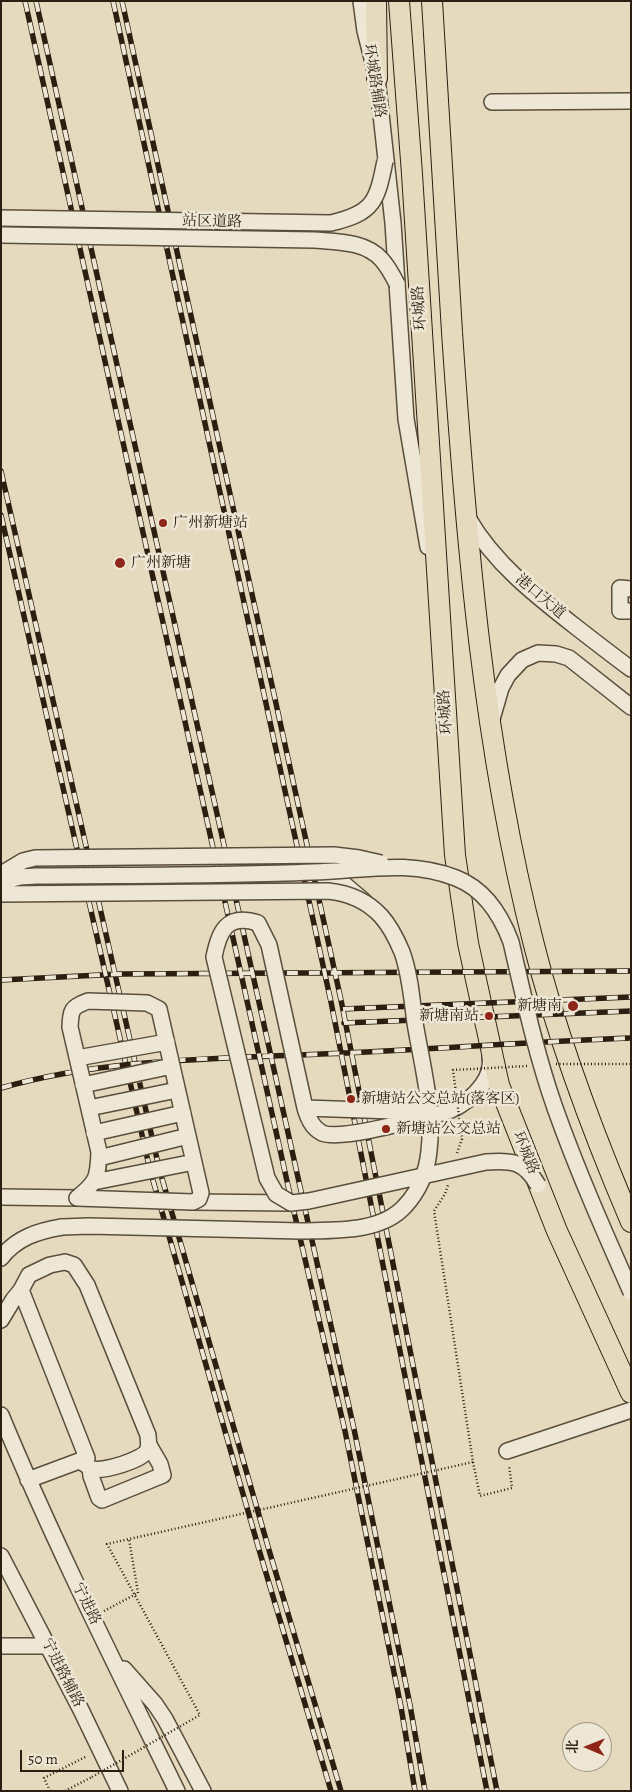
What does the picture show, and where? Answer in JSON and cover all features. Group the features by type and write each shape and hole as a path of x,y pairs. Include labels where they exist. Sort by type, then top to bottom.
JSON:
{"main road":[{"path":"376,1 377,78"},
{"name":"环城路","path":"399,1 412,174 455,855 468,942 499,1085 538,1185 586,1297 631,1393"},
{"name":"环城路","path":"432,1 465,511 480,655 504,806 534,946 558,1027 581,1096 631,1222"}],"street":[{"name":"环城路辅路","path":"361,1 377,78 393,224 406,418 439,604"},
{"path":"492,102 631,101"},
{"name":"站区道路","path":"1,218 331,223 357,216 370,205 379,191 385,161"},
{"name":"站区道路","path":"1,235 314,240 348,243 362,246 374,252 383,260 398,284"},
{"name":"港口大道","path":"465,511 488,549 510,572 548,605 631,669"},
{"path":"631,589 620,588 620,611 631,612"},
{"path":"491,724 501,688 508,675 528,656 538,653 556,654 569,658 631,707"},
{"path":"1,874 23,861 35,858 334,855 359,858 392,866 439,872 457,878 471,886 485,897 505,928 511,942 525,1005 555,1106 582,1179 631,1292"},
{"path":"1,882 36,876 314,872 392,866"},
{"path":"1,1258 7,1250 22,1239 40,1230 62,1227 331,1230 379,1222 392,1216 404,1207 421,1182 430,1138 428,1106 409,980 402,953 394,934 381,916 344,884 314,872"},
{"path":"1,894 328,891 355,897 369,906"},
{"path":"291,1203 276,1194 267,1178 214,957 218,938 225,927 236,920 248,920 258,923 269,944 305,1108 314,1127 322,1133 334,1135 350,1134 449,1112 472,1098 486,1080 491,1062 486,1032"},
{"path":"77,1198 92,1186 98,1171 99,1158 70,1027 71,1012 76,1005 88,1001 147,1003 159,1009 200,1193 199,1199 193,1202"},
{"path":"77,1058 166,1042"},
{"path":"84,1085 172,1066"},
{"path":"89,1108 177,1090"},
{"path":"305,1108 442,1113"},
{"path":"94,1133 183,1113"},
{"path":"99,1158 188,1136"},
{"path":"1,1197 291,1203 486,1162 505,1161 519,1164 530,1172 538,1185"},
{"path":"94,1182 194,1162"},
{"path":"1,1320 29,1276 36,1271 65,1262 74,1265 87,1285 148,1435 149,1445 147,1451 140,1456 106,1470 85,1464 28,1480"},
{"path":"21,1290 87,1458 85,1464 99,1498 102,1500 163,1475 160,1464 149,1445"},
{"path":"507,1451 631,1410"},
{"name":"宁进路","path":"1,1415 28,1480 177,1791"},
{"name":"宁进路辅路","path":"1,1556 120,1791"},
{"path":"1,1646 48,1646"},
{"path":"111,1655 165,1719 203,1791"}],"path":[{"path":"550,1064 631,1064"},
{"path":"456,1157 462,1139 453,1070 530,1066"},
{"path":"448,1185 445,1194 434,1211 480,1496 512,1488 507,1451"},
{"path":"65,1791 200,1715 107,1544 473,1462"},
{"path":"92,1616 138,1593 128,1539"},
{"path":"50,1791 44,1778 100,1749"}],"railway":[{"path":"25,1 291,1199 345,1431 401,1707 415,1791"},
{"path":"36,1 354,1429 410,1705 425,1791"},
{"path":"113,1 331,1002 487,1791"},
{"path":"122,1 341,1000 497,1791"},
{"path":"1,471 159,1168 269,1550 341,1791"},
{"path":"1,515 150,1170 260,1553 331,1791"},
{"path":"1,980 120,974 631,971"},
{"path":"343,1009 631,997"},
{"path":"344,1023 631,1011"},
{"path":"1,1088 40,1078 120,1065 200,1059 631,1038"}],"place":[{"name":"广州新塘站","path":"163,523"},
{"name":"广州新塘","path":"120,563"},
{"name":"新塘南","path":"573,1006"},
{"name":"新塘南站","path":"489,1016"},
{"name":"新塘站公交总站(落客区)","path":"351,1099"},
{"name":"新塘站公交总站","path":"386,1129"}]}
